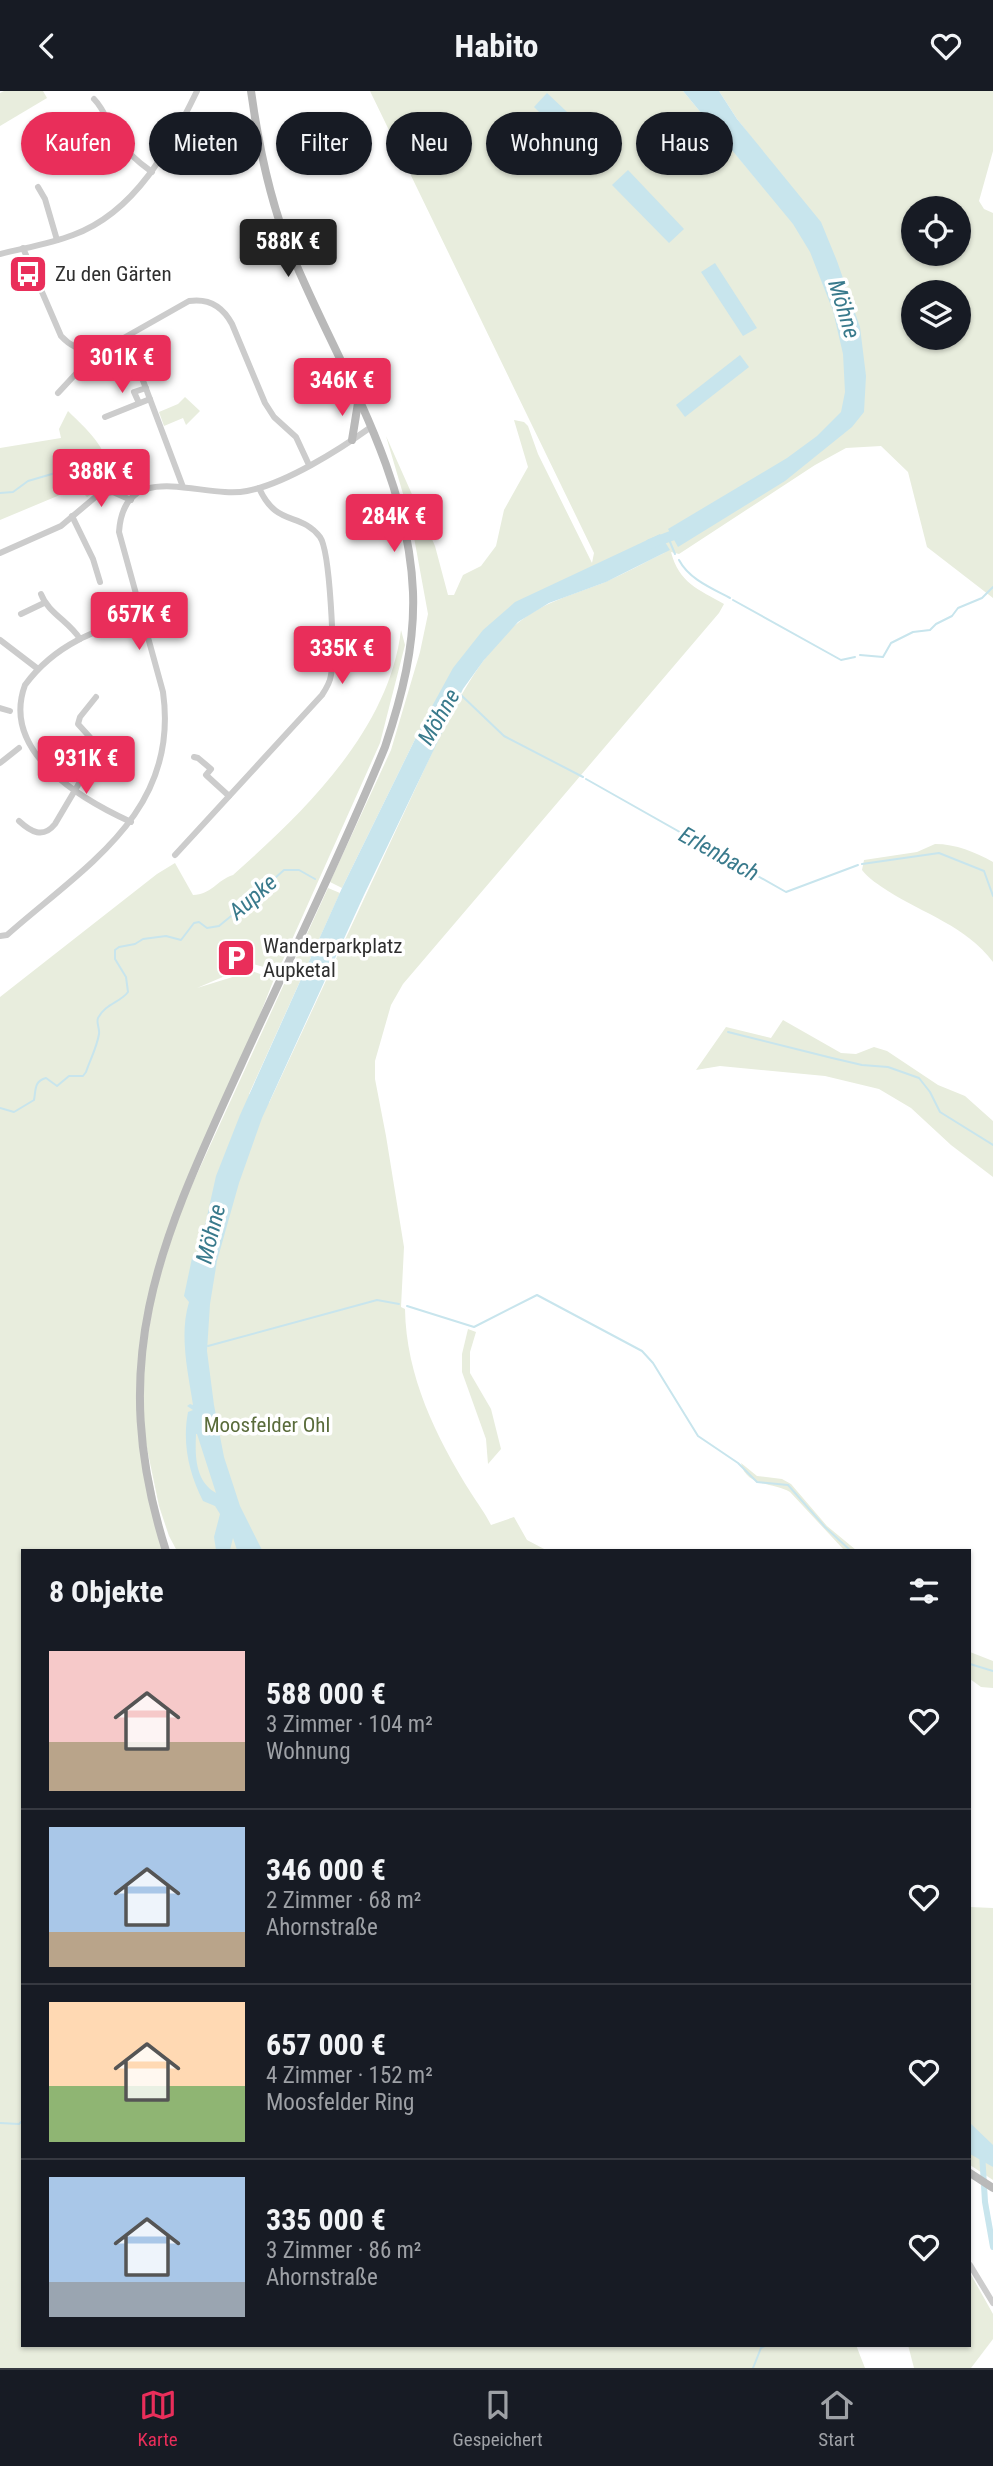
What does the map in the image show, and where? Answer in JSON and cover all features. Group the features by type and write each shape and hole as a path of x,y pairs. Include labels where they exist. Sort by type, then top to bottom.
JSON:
{"main road":[{"path":"165,1549 152,1504 139,1419 142,1338 156,1271 196,1164 374,774 398,707 407,671 413,620 410,557 394,489 359,400 283,232 259,143 251,91"},
{"path":"352,440 359,400"},
{"path":"973,2175 992,2187"}],"street":[{"path":"186,112 197,91"},
{"path":"94,99 102,107 111,128 125,149 149,169"},
{"path":"0,254 74,235 107,216 149,174"},
{"path":"38,187 45,199 57,240"},
{"path":"23,248 61,336 77,348 97,351"},
{"path":"58,393 97,351 189,302 202,301 215,305 232,324 269,410 296,437 309,465"},
{"path":"139,370 183,487"},
{"path":"139,403 134,392 146,388"},
{"path":"105,417 150,399"},
{"path":"0,936 7,935 112,844 131,822 154,777 165,736 166,716 162,686 119,533 122,516 131,500 156,486 183,487 223,494 259,488 309,465 371,428"},
{"path":"175,855 322,695 332,674 324,544 312,529 271,509 259,488"},
{"path":"0,553 48,533 105,492 118,493 131,500"},
{"path":"72,516 93,559 100,582"},
{"path":"41,594 44,604 76,632 80,639"},
{"path":"21,614 44,604"},
{"path":"11,724 10,711 21,690 38,669 65,647 80,639 143,616"},
{"path":"0,640 38,669"},
{"path":"19,821 32,832 47,832 55,824 98,749 78,724 80,717 96,697"},
{"path":"0,708 10,711"},
{"path":"14,736 25,756"},
{"path":"0,764 19,748"},
{"path":"194,757 211,769 206,775 229,796"},
{"path":"41,772 72,793 131,822"},
{"path":"971,2267 993,2303"}],"green space":[{"path":"43,91 47,98 0,126 0,93"},
{"name":"Moosfelder Ohl","path":"370,91 683,91 700,112 636,112 636,175 733,175 733,151 762,186 752,146 773,165 719,91 993,91 993,151 979,201 984,209 993,213 993,598 927,547 908,472 881,446 846,448 815,465 679,554 671,552 684,578 724,604 719,613 403,984 391,1005 375,1061 375,1079 404,1247 401,1307 405,1309 417,1382 446,1450 491,1525 514,1517 527,1540 544,1549 176,1549 159,1506 144,1434 142,1373 155,1292 181,1209 328,888 340,893 249,1094 269,1103 444,727 486,657 507,632 539,609 611,579 666,552 540,595 425,719 342,888 330,882 391,750 420,652 428,614 411,521 386,436 435,546 448,595 454,595 463,575 481,566 496,546 504,510 528,467 514,420 524,422 528,426 538,454 592,563 594,553 411,175 472,175 472,112 386,112 386,124"},
{"path":"185,397 200,411 186,425 183,418 164,426 159,412 178,404"},
{"path":"68,411 91,434 103,452 109,472 108,484 87,497 76,486 0,520 0,448 61,438 59,429"},
{"path":"401,630 405,645 380,743 278,971 253,964 197,988 252,971 274,979 233,1083 179,1201 149,1298 140,1419 166,1549 21,1549 21,2347 857,2347 865,2368 0,2368 0,997 157,874 175,863 193,895 209,890 233,875 288,824 340,766 362,735 380,701 393,667"},
{"path":"935,844 965,849 993,862 993,962 970,939 888,891 862,870 864,860 917,852"},
{"path":"783,1020 841,1053 856,1054 874,1047 887,1051 938,1085 965,1096 993,1121 993,1177 951,1145 911,1108 879,1089 825,1076 720,1066 696,1070 726,1027 771,1038"},
{"path":"468,1329 476,1332 470,1352 470,1373 491,1409 501,1449 488,1464 486,1439 462,1372 462,1354"},
{"path":"741,1463 757,1476 782,1479 791,1484 827,1526 855,1549 843,1549 790,1492 754,1480 744,1471"},
{"path":"971,1652 993,1661 993,1688 981,1687 971,1680"},
{"path":"971,1907 993,1908 993,2180 971,2166"},
{"path":"971,2275 993,2314 993,2339 971,2368 914,2368 909,2347 971,2347"}],"water":[{"path":"683,91 719,91 732,112 700,112"},
{"path":"547,93 567,112 539,112 534,107"},
{"path":"733,113 821,222 860,327 866,376 864,412 852,427 785,481 678,547 668,529 787,458 817,436 841,412 845,392 843,354 833,311 810,252 793,224 733,151"},
{"path":"628,170 684,229 669,243 612,185"},
{"path":"715,263 757,328 743,336 701,272"},
{"path":"740,355 749,367 685,417 676,405"},
{"path":"660,534 670,550 606,582 549,603 518,622 484,660 463,689 364,895 262,1118 239,1183 217,1261 210,1304 207,1351 224,1457 240,1506 262,1549 237,1549 233,1538 230,1549 216,1549 214,1537 220,1514 215,1506 203,1501 194,1480 186,1447 188,1412 193,1410 187,1406 193,1405 185,1340 189,1302 184,1296 192,1258 200,1248 216,1176 240,1115 342,888 425,719 453,668 483,630 515,602","holes":["196,1434 216,1493 200,1475 196,1459"]},
{"path":"971,2124 993,2145 993,2167 971,2155"}],"waterway":[{"path":"0,493 13,492 28,481 69,469"},
{"name":"Möhne","path":"650,544 684,531"},
{"path":"668,537 675,554"},
{"path":"679,560 695,578 730,598"},
{"path":"860,655 883,657 891,643 913,632 930,630 952,616 958,608 982,598 993,587"},
{"path":"733,600 841,660 855,657"},
{"name":"Erlenbach","path":"460,694 504,736 583,777"},
{"name":"Erlenbach","path":"586,779 786,892 858,865"},
{"name":"Erlenbach","path":"862,864 939,853 984,871 993,896"},
{"name":"Aupke","path":"0,1108 14,1112 34,1100 36,1086 42,1079 46,1078 57,1086 69,1076 83,1076 86,1072 98,1039 98,1018 105,1009 128,992 126,977 115,959 115,950 119,947 135,944 143,939 166,936 181,940 194,923 199,922 207,928 219,926 246,907 254,896 270,887 284,870 299,870 315,879"},
{"path":"728,1032 862,1065 888,1067 919,1078 940,1112 993,1145"},
{"path":"407,1306 474,1327 537,1295 642,1351 653,1363 698,1436 738,1463 757,1482 788,1485 825,1527 849,1549"},
{"path":"208,1346 377,1300 399,1304"},
{"path":"971,1664 993,1671"},
{"path":"0,2123 21,2122"},
{"path":"982,2152 985,2202 993,2247"},
{"path":"753,2368 763,2347"}],"place":[{"name":"Zu den Gärten","path":"28,274"},
{"name":"Wanderparkplatz Aupketal","path":"236,958"}]}
